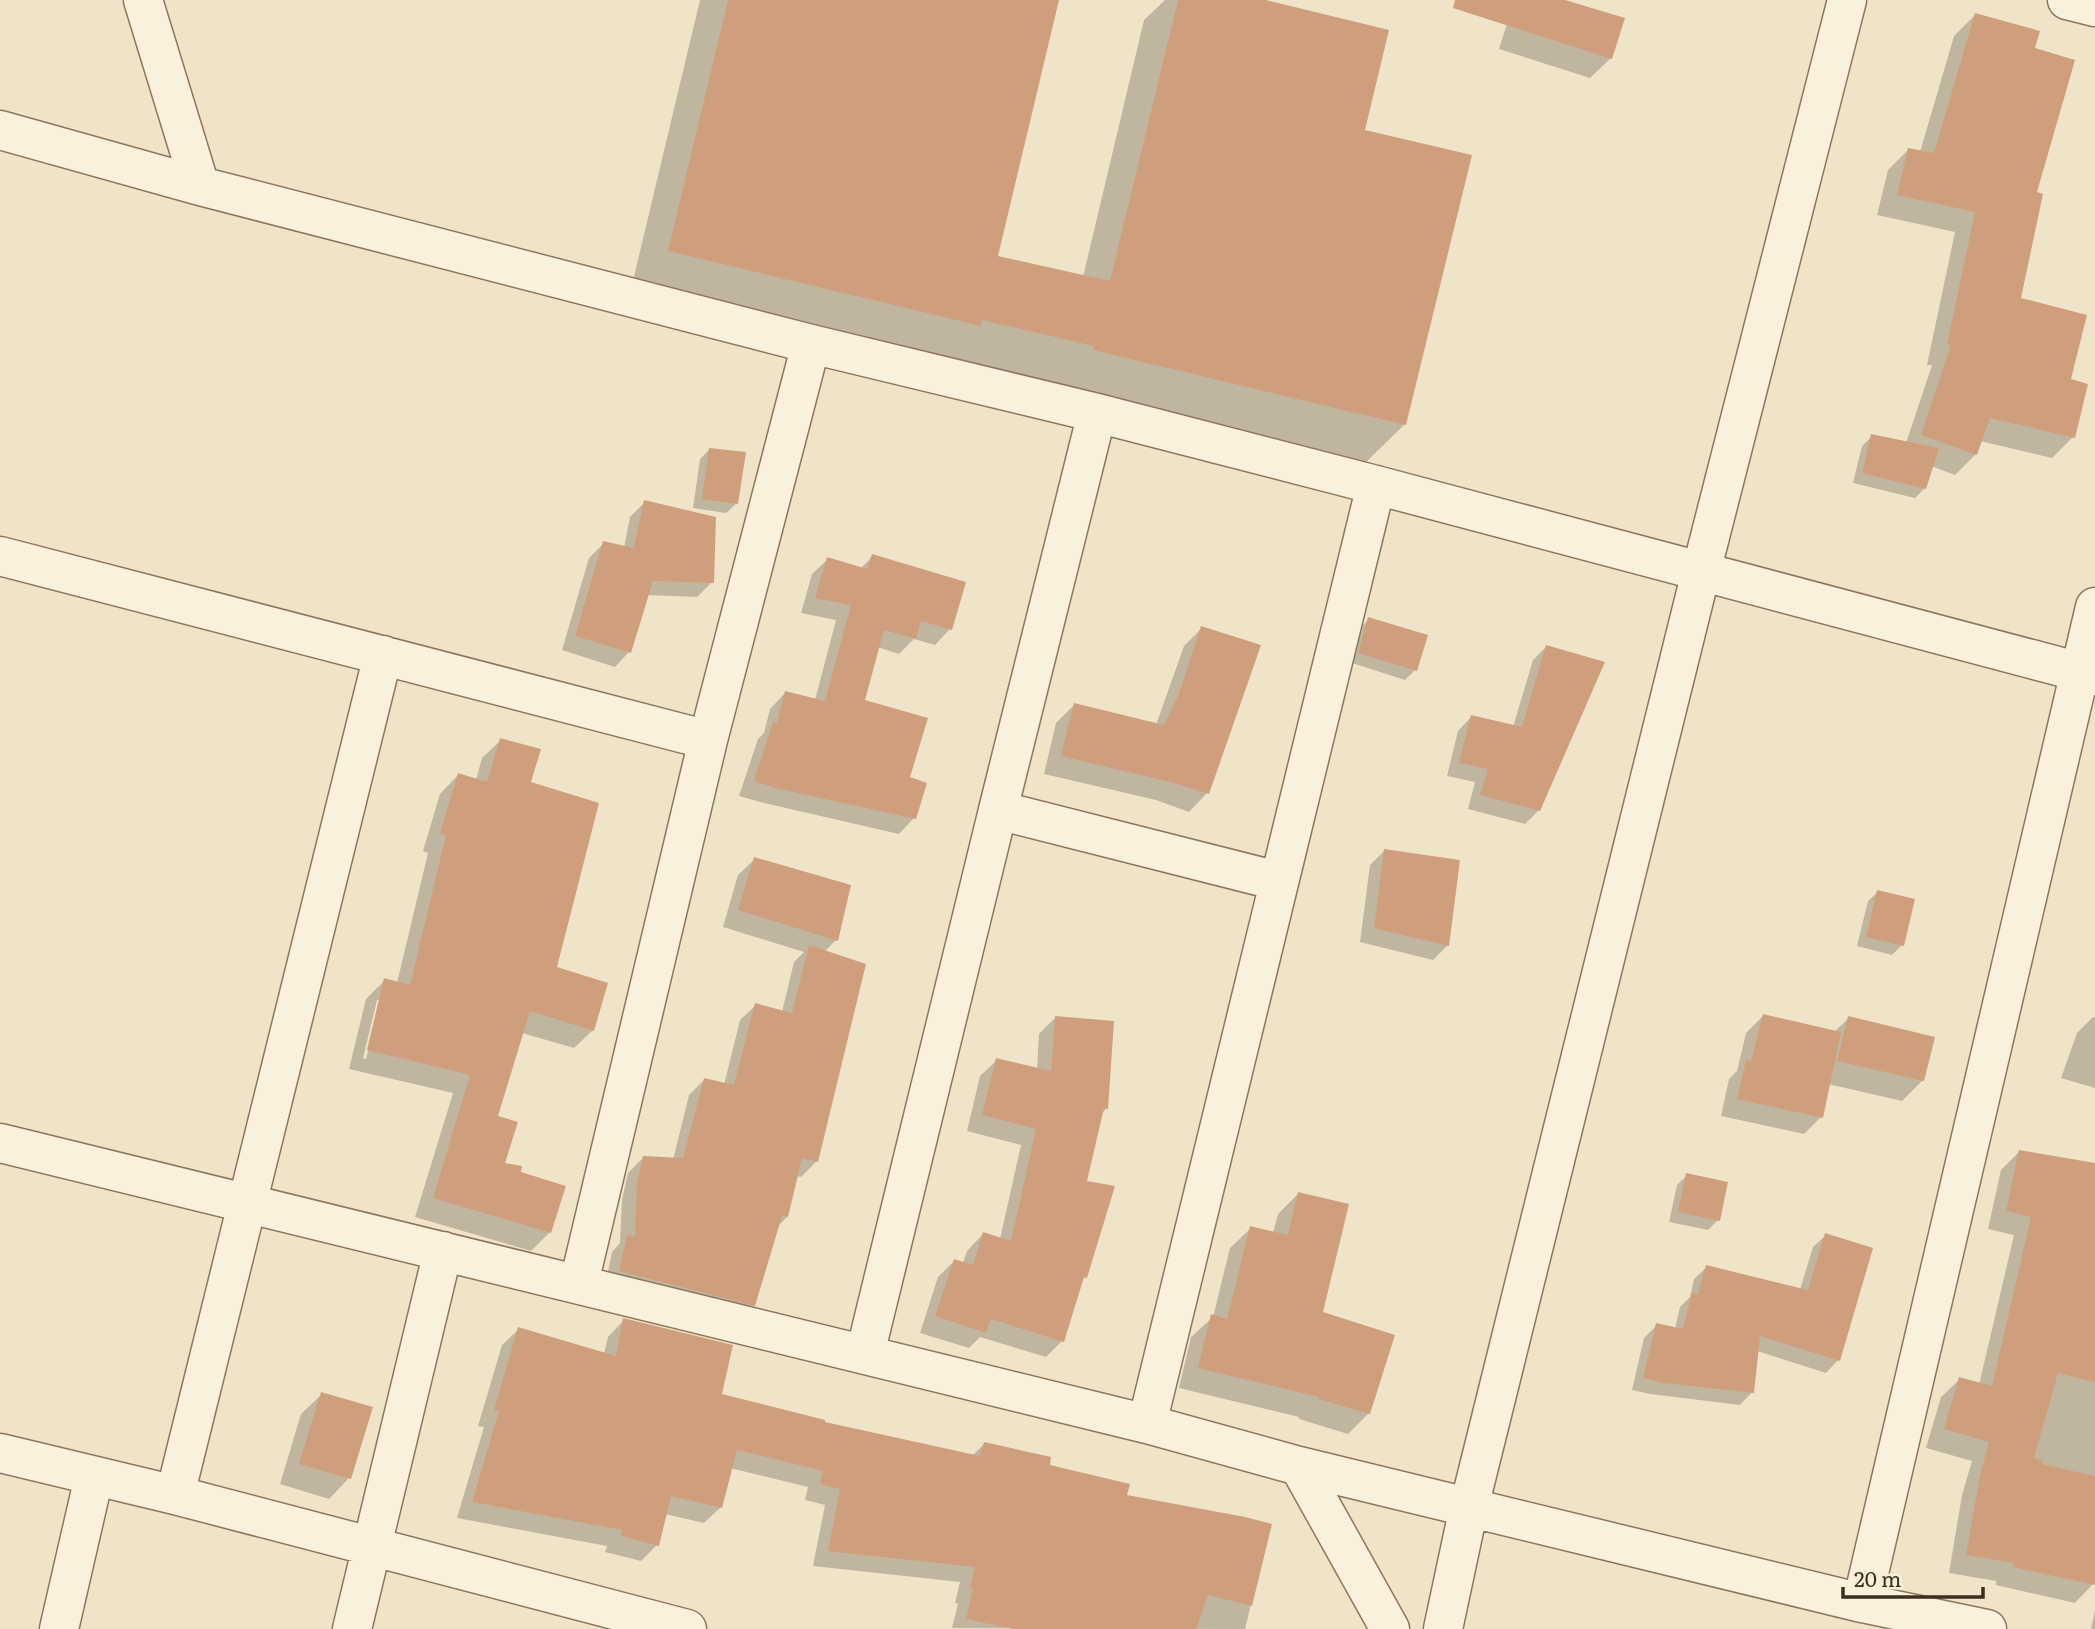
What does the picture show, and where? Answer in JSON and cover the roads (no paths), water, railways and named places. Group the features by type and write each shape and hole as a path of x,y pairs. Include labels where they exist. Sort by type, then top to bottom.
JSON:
{"street":[{"path":"143,0 200,186"},
{"path":"1443,1629 1469,1507 1701,572 1847,0"},
{"path":"2067,0 2095,6"},
{"path":"0,130 200,186 811,344 1097,413 1376,485 2087,674"},
{"path":"579,1283 708,740 811,344"},
{"path":"865,1354 1097,413"},
{"path":"1147,1424 1376,485"},
{"path":"0,556 708,740"},
{"path":"1862,1603 2087,674 2095,607"},
{"path":"175,1495 383,656"},
{"path":"998,810 1278,881"},
{"path":"0,1143 1147,1424 1299,1466 1862,1603 1987,1629"},
{"path":"352,1629 443,1251"},
{"path":"0,1453 175,1495 687,1629"},
{"path":"1299,1466 1390,1629"},
{"path":"59,1629 94,1477"}]}
